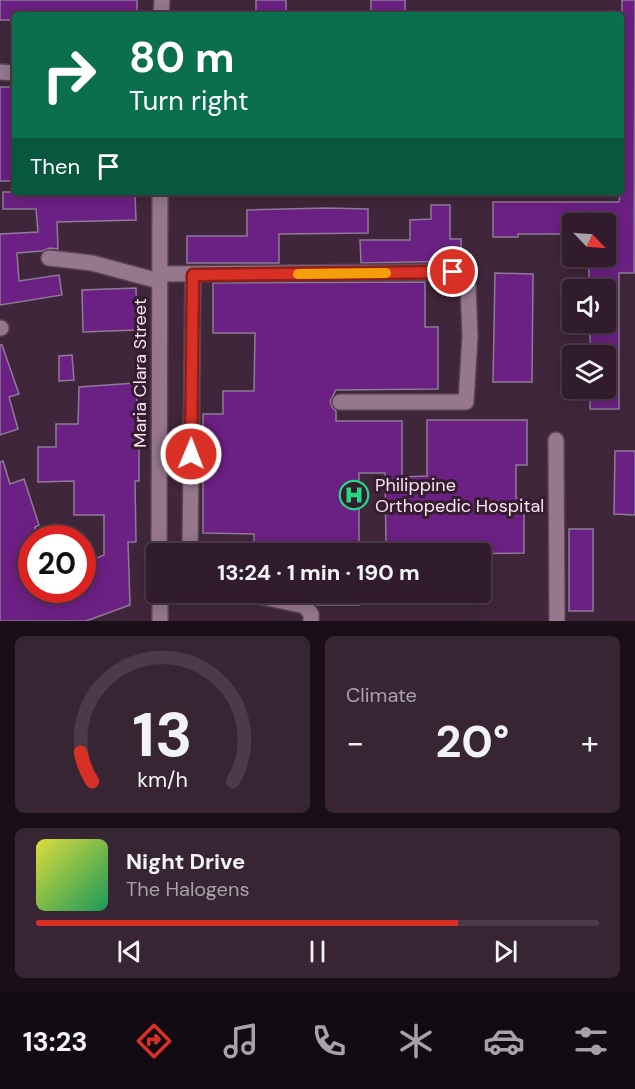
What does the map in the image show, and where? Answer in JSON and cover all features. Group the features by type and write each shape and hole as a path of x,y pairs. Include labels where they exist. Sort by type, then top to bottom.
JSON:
{"street":[{"name":"Maria Clara Street","path":"159,543 160,195"},
{"path":"49,258 92,262 160,278 193,275 453,272 462,275 468,285 470,336 466,402 340,402"},
{"path":"190,543 193,275"},
{"path":"556,440 557,621"},
{"path":"160,603 160,621"},
{"path":"291,603 305,606 311,621"}],"building":[{"path":"0,0 137,0 137,12 12,12 12,20 0,20"},
{"path":"256,0 286,0 286,12 256,12"},
{"path":"371,0 405,0 405,12 371,12"},
{"path":"622,0 635,0 634,273 619,273 619,409 590,409 590,399 616,399 616,345 590,345 590,333 616,333 616,279 589,279 589,267 616,267 616,213 562,213 562,234 518,234 518,237 493,237 493,202 619,202 620,195 624,195 624,12 622,12"},
{"path":"0,87 12,87 12,181 0,181"},
{"path":"3,192 12,192 12,195 135,195 136,220 57,222 58,249 17,253 19,281 59,275 62,295 0,305 0,234 38,232 36,209 3,209"},
{"path":"431,205 450,205 450,239 461,239 461,261 361,263 360,240 410,240 410,220 431,219"},
{"path":"368,209 368,233 279,234 279,263 187,263 187,236 247,236 247,210"},
{"path":"495,273 533,274 532,382 493,382"},
{"name":"Philippine Orthopedic Hospital","path":"425,282 425,327 438,327 438,389 336,390 330,401 336,411 336,421 402,421 402,477 427,476 427,420 527,420 527,465 516,465 516,498 524,498 524,553 491,553 491,543 386,543 385,473 359,473 359,543 254,543 254,534 203,533 203,414 223,414 223,391 254,391 255,333 213,333 213,283"},
{"path":"136,288 137,330 83,332 82,290"},
{"path":"0,345 2,345 19,394 9,397 18,429 0,435"},
{"path":"72,355 74,380 59,381 59,356"},
{"path":"135,383 139,422 139,481 135,481 136,542 128,542 130,605 86,621 0,621 0,462 3,461 10,484 24,479 39,525 18,525 18,603 96,603 96,558 104,555 104,515 74,515 74,481 38,482 38,447 56,447 56,424 78,424 79,387"},
{"path":"615,451 635,451 635,515 614,514"},
{"path":"569,529 593,529 593,611 569,611"},
{"path":"315,603 359,603 359,605 317,605"}],"slow traffic":[{"path":"298,274 386,273"}],"place":[{"name":"Philippine Orthopedic Hospital","path":"354,495"}],"route":[{"path":"191,454 193,275 453,272"}]}
